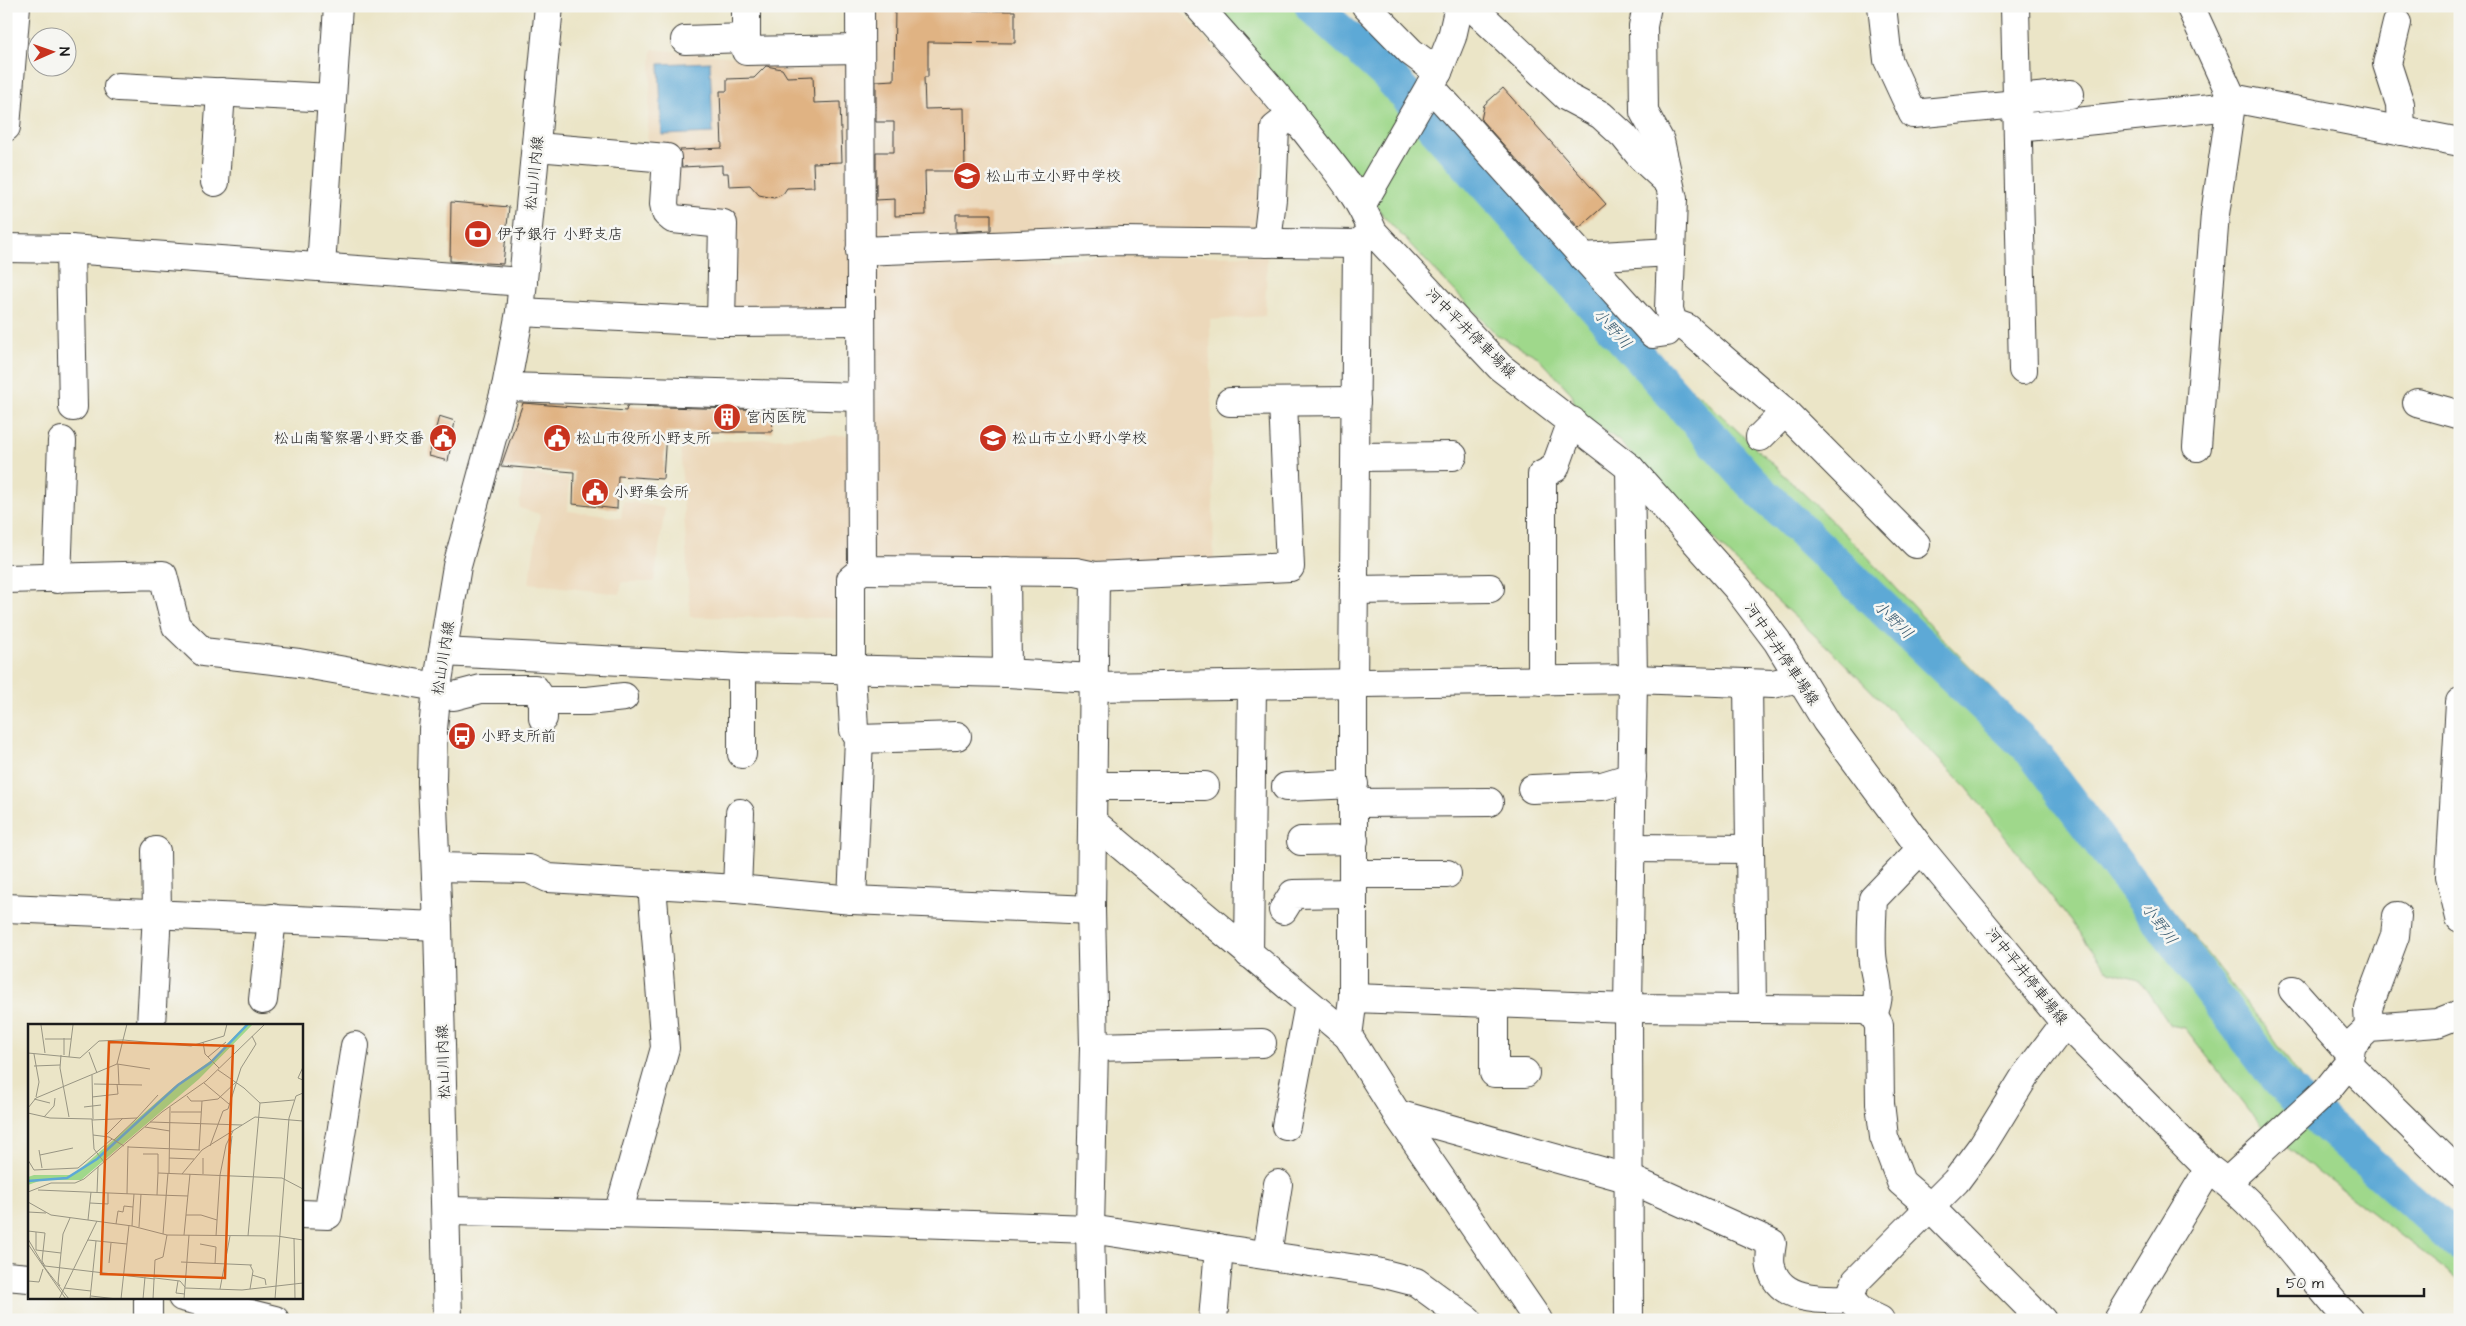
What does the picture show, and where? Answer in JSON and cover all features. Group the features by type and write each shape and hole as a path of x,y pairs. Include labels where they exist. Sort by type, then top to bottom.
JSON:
{"street":[{"path":"6,127 16,6"},
{"path":"321,267 338,6"},
{"name":"松山川内線","path":"448,1320 447,1211 432,782 437,691 457,566 506,387 520,312 549,6"},
{"path":"746,6 746,51 860,49"},
{"path":"860,6 862,570"},
{"name":"河中平井停車場線","path":"1198,6 1292,114 1364,202 1365,238 1500,367 1572,421 1630,468 1737,588 1777,642 1826,721 1921,849 2065,1023 2218,1175 2252,1205 2349,1320"},
{"path":"1366,6 1411,52 1431,83 1653,334 1667,332 1672,323 1669,309 1673,199 1660,141 1644,112 1643,26 1646,6"},
{"path":"1364,202 1431,83 1452,37 1459,6"},
{"path":"1471,6 1567,97 1601,116 1618,131 1641,157 1669,183"},
{"path":"1882,6 1888,60 1913,114 2231,102 2460,142"},
{"path":"2015,6 2023,370"},
{"path":"2190,6 2231,102 2215,214 2197,447"},
{"path":"2397,23 2387,64 2400,104 2401,131"},
{"path":"685,40 746,38"},
{"path":"118,87 332,98"},
{"path":"215,182 221,92"},
{"path":"2018,110 2070,94"},
{"path":"1268,243 1273,189 1275,128 1292,114"},
{"path":"537,147 667,158 664,204 666,213 673,219 723,224 721,322"},
{"path":"860,252 1122,241 1268,243 1365,238 1356,401 1353,684 1353,998 1348,1036"},
{"path":"6,248 70,249 523,282"},
{"path":"70,249 72,407"},
{"path":"1583,257 1671,252"},
{"path":"520,312 721,322 861,321"},
{"path":"1672,323 1687,328 1896,509 1916,544"},
{"path":"506,387 860,397"},
{"path":"1230,402 1356,401"},
{"path":"852,900 859,740 854,730 851,670 851,579 862,570 1076,572 1095,576 1290,567 1283,402"},
{"path":"2416,403 2460,415"},
{"path":"1760,437 1786,412"},
{"path":"1542,681 1542,475 1556,468 1572,421"},
{"path":"57,580 62,441"},
{"path":"1356,457 1453,456"},
{"path":"1629,1320 1628,1008 1633,679 1630,468"},
{"path":"1006,571 1007,673"},
{"path":"6,579 57,580 163,575 176,626 203,652 298,663 454,696 482,689 535,689 543,709 588,701 624,698"},
{"path":"1092,1320 1090,1229 1094,1047 1091,910 1094,823 1093,682 1095,576"},
{"path":"1354,590 1490,588"},
{"path":"443,652 742,667 1007,673 1093,682 1353,684 1633,679 1773,684 1799,678"},
{"path":"742,667 742,754"},
{"path":"1748,683 1752,1009"},
{"path":"1249,954 1252,684"},
{"path":"2460,702 2455,876 2460,918"},
{"path":"859,740 958,736"},
{"path":"1532,789 1602,786 1632,777"},
{"path":"1094,786 1205,786"},
{"path":"1286,787 1489,802"},
{"path":"737,889 740,813"},
{"path":"1094,823 1348,1036 1397,1114 1538,1320"},
{"path":"1301,841 1354,840"},
{"path":"1631,848 1750,849"},
{"path":"1873,1014 1877,1004 1877,976 1872,955 1873,899 1921,849"},
{"path":"151,1024 156,913 156,851"},
{"path":"436,866 529,869 548,878 737,889 852,900 1091,910"},
{"path":"1283,910 1293,894 1353,883 1447,874"},
{"path":"618,1214 665,1048 652,885"},
{"path":"6,908 438,926"},
{"path":"2370,1028 2368,1008 2395,936 2397,916"},
{"path":"263,1000 272,918"},
{"path":"2293,990 2348,1059 2460,1174"},
{"path":"1353,998 1628,1008 1864,1010 1873,1014 1879,1025 1880,1102 1884,1137 1901,1182 1930,1207 2042,1320"},
{"path":"1286,1126 1309,1004"},
{"path":"1494,1004 1494,1073 1525,1073"},
{"path":"2118,1320 2218,1175 2249,1160 2326,1091 2348,1059 2352,1044 2370,1028 2437,1023 2460,1014"},
{"path":"1849,1300 1856,1281 1961,1174 1982,1146 2025,1076 2065,1023"},
{"path":"1094,1047 1262,1043"},
{"path":"302,1214 328,1215 355,1046"},
{"path":"1397,1114 1630,1179 1772,1243 1771,1267 1780,1283 1800,1297 1849,1300 1861,1311 1880,1320"},
{"path":"1267,1256 1278,1184"},
{"path":"447,1211 618,1214 1090,1229 1376,1272 1416,1282 1468,1320"},
{"path":"1213,1320 1219,1248"},
{"path":"6,1276 28,1278"},
{"path":"148,1298 148,1320"},
{"path":"186,1298 275,1320"}],"shaded area":[{"name":"松山市立小野中学校","path":"871,6 1176,6 1272,112 1265,128 1255,227 853,245 850,303 844,313 728,312 733,216 678,211 647,144 652,49 736,57 871,59"},
{"name":"松山市立小野小学校","path":"1267,255 1265,316 1210,320 1214,566 849,562 841,618 690,617 680,443 867,434 871,261"},
{"path":"523,473 569,479 568,511 621,518 623,501 665,508 654,582 622,582 620,594 529,583 540,514 519,508"}],"green space":[{"path":"1214,6 1338,6 1413,93 1527,216 1650,358 1703,398 1798,488 1863,552 1941,637 2026,723 2040,749 2097,816 2264,1025 2322,1109 2460,1224 2460,1281 2280,1142 2250,1112 2185,1028 2170,1025 2139,979 2109,971 1968,789 1837,656 1745,571 1619,441 1576,410 1572,394 1538,357 1497,335 1386,219 1344,164"}],"water":[{"path":"710,62 713,133 662,135 659,64"}],"building":[{"path":"895,6 929,6 929,10 1015,11 1015,43 928,42 928,77 924,77 925,109 964,108 965,171 925,171 926,215 895,216 895,199 876,200 876,152 894,152 894,122 876,122 876,81 894,80"},
{"path":"766,66 782,69 787,77 813,76 814,103 840,102 842,162 813,163 814,187 787,188 783,194 774,198 759,195 750,185 729,186 728,173 722,173 722,165 682,167 680,150 722,148 720,91 727,91 727,79 754,78"},
{"path":"1503,88 1606,204 1579,228 1481,120 1484,105"},
{"name":"伊予銀行 小野支店","path":"451,202 509,207 503,264 450,261"},
{"path":"956,214 991,214 991,230 956,232"},
{"path":"523,403 626,411 627,406 774,410 772,432 666,432 663,479 618,476 617,509 573,504 574,472 501,466"},
{"name":"松山南警察署小野交番","path":"439,416 455,421 448,461 429,456"}],"waterway":[{"name":"小野川","path":"1312,6 1389,76 1752,483 2032,751 2281,1084 2460,1244"}],"place":[{"name":"松山市立小野中学校","path":"967,176"},
{"name":"伊予銀行 小野支店","path":"478,234"},
{"name":"宮内医院","path":"727,417"},
{"name":"松山南警察署小野交番","path":"443,438"},
{"name":"松山市役所小野支所","path":"557,438"},
{"name":"松山市立小野小学校","path":"993,438"},
{"name":"小野集会所","path":"595,492"},
{"name":"小野支所前","path":"462,736"}]}
